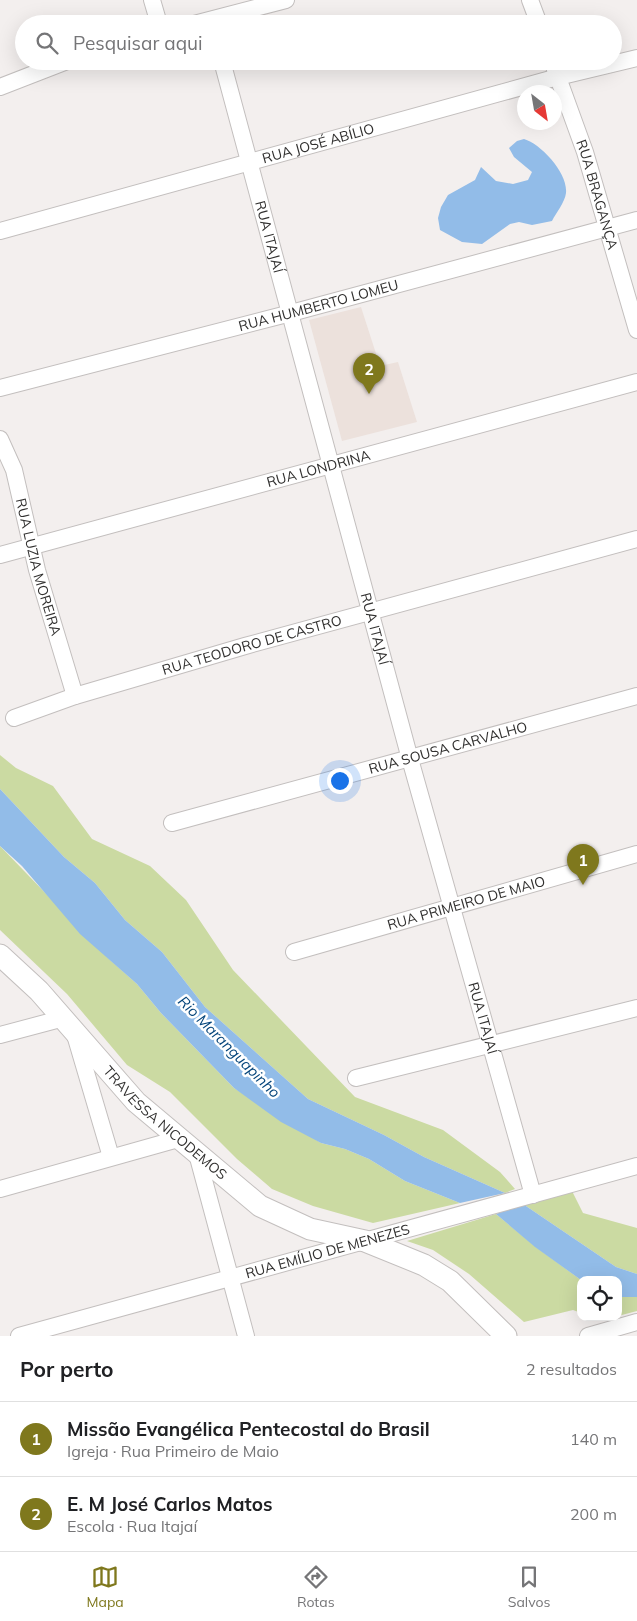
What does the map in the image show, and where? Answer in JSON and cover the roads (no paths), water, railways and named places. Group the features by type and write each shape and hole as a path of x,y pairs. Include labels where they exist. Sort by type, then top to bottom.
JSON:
{"main road":[{"name":"TRAVESSA NICODEMOS","path":"0,955 40,991 136,1102 260,1206 310,1229 365,1241 424,1265 450,1281 506,1336"}],"street":[{"path":"152,0 156,15"},
{"path":"231,15 286,0"},
{"path":"530,0 536,15"},
{"name":"RUA JOSÉ ABÍLIO","path":"622,62 637,58"},
{"path":"0,87 44,70"},
{"name":"RUA ITAJAÍ","path":"224,70 410,759 493,1046 526,1196"},
{"name":"RUA BRAGANÇA","path":"555,70 585,152 637,330"},
{"name":"RUA JOSÉ ABÍLIO","path":"0,231 250,164 587,70"},
{"name":"RUA HUMBERTO LOMEU","path":"0,388 291,314 637,220"},
{"name":"RUA LONDRINA","path":"0,555 637,382"},
{"name":"RUA LUZIA MOREIRA","path":"0,439 14,470 40,580 76,696"},
{"name":"RUA TEODORO DE CASTRO","path":"14,718 76,696 244,646 637,539"},
{"name":"RUA SOUSA CARVALHO","path":"172,823 637,696"},
{"name":"RUA PRIMEIRO DE MAIO","path":"294,952 637,854"},
{"path":"356,1078 493,1046 637,1008"},
{"path":"0,1035 69,1026 111,1157"},
{"path":"0,1189 178,1139"},
{"path":"197,1154 246,1336"},
{"name":"RUA EMÍLIO DE MENEZES","path":"19,1336 637,1166"},
{"path":"588,1336 637,1322"}],"water":[{"path":"524,139 545,153 563,177 566,193 552,221 532,225 519,222 510,224 482,244 462,242 440,230 438,218 441,207 448,195 475,180 481,167 496,181 513,184 528,180 532,172 514,157 509,148 517,141"},
{"name":"Rio Maranguapinho","path":"0,789 64,857 95,883 125,920 162,952 205,1007 308,1099 384,1135 424,1157 505,1193 460,1203 405,1181 369,1159 345,1149 321,1143 281,1122 234,1088 161,1013 137,984 80,934 22,866 0,846"},
{"path":"523,1204 616,1267 637,1274 637,1297 622,1297 622,1276 577,1277 535,1247 496,1214"}],"place":[{"name":"E. M José Carlos Matos","path":"369,394"},
{"name":"Missão Evangélica Pentecostal do Brasil","path":"583,885"}]}
